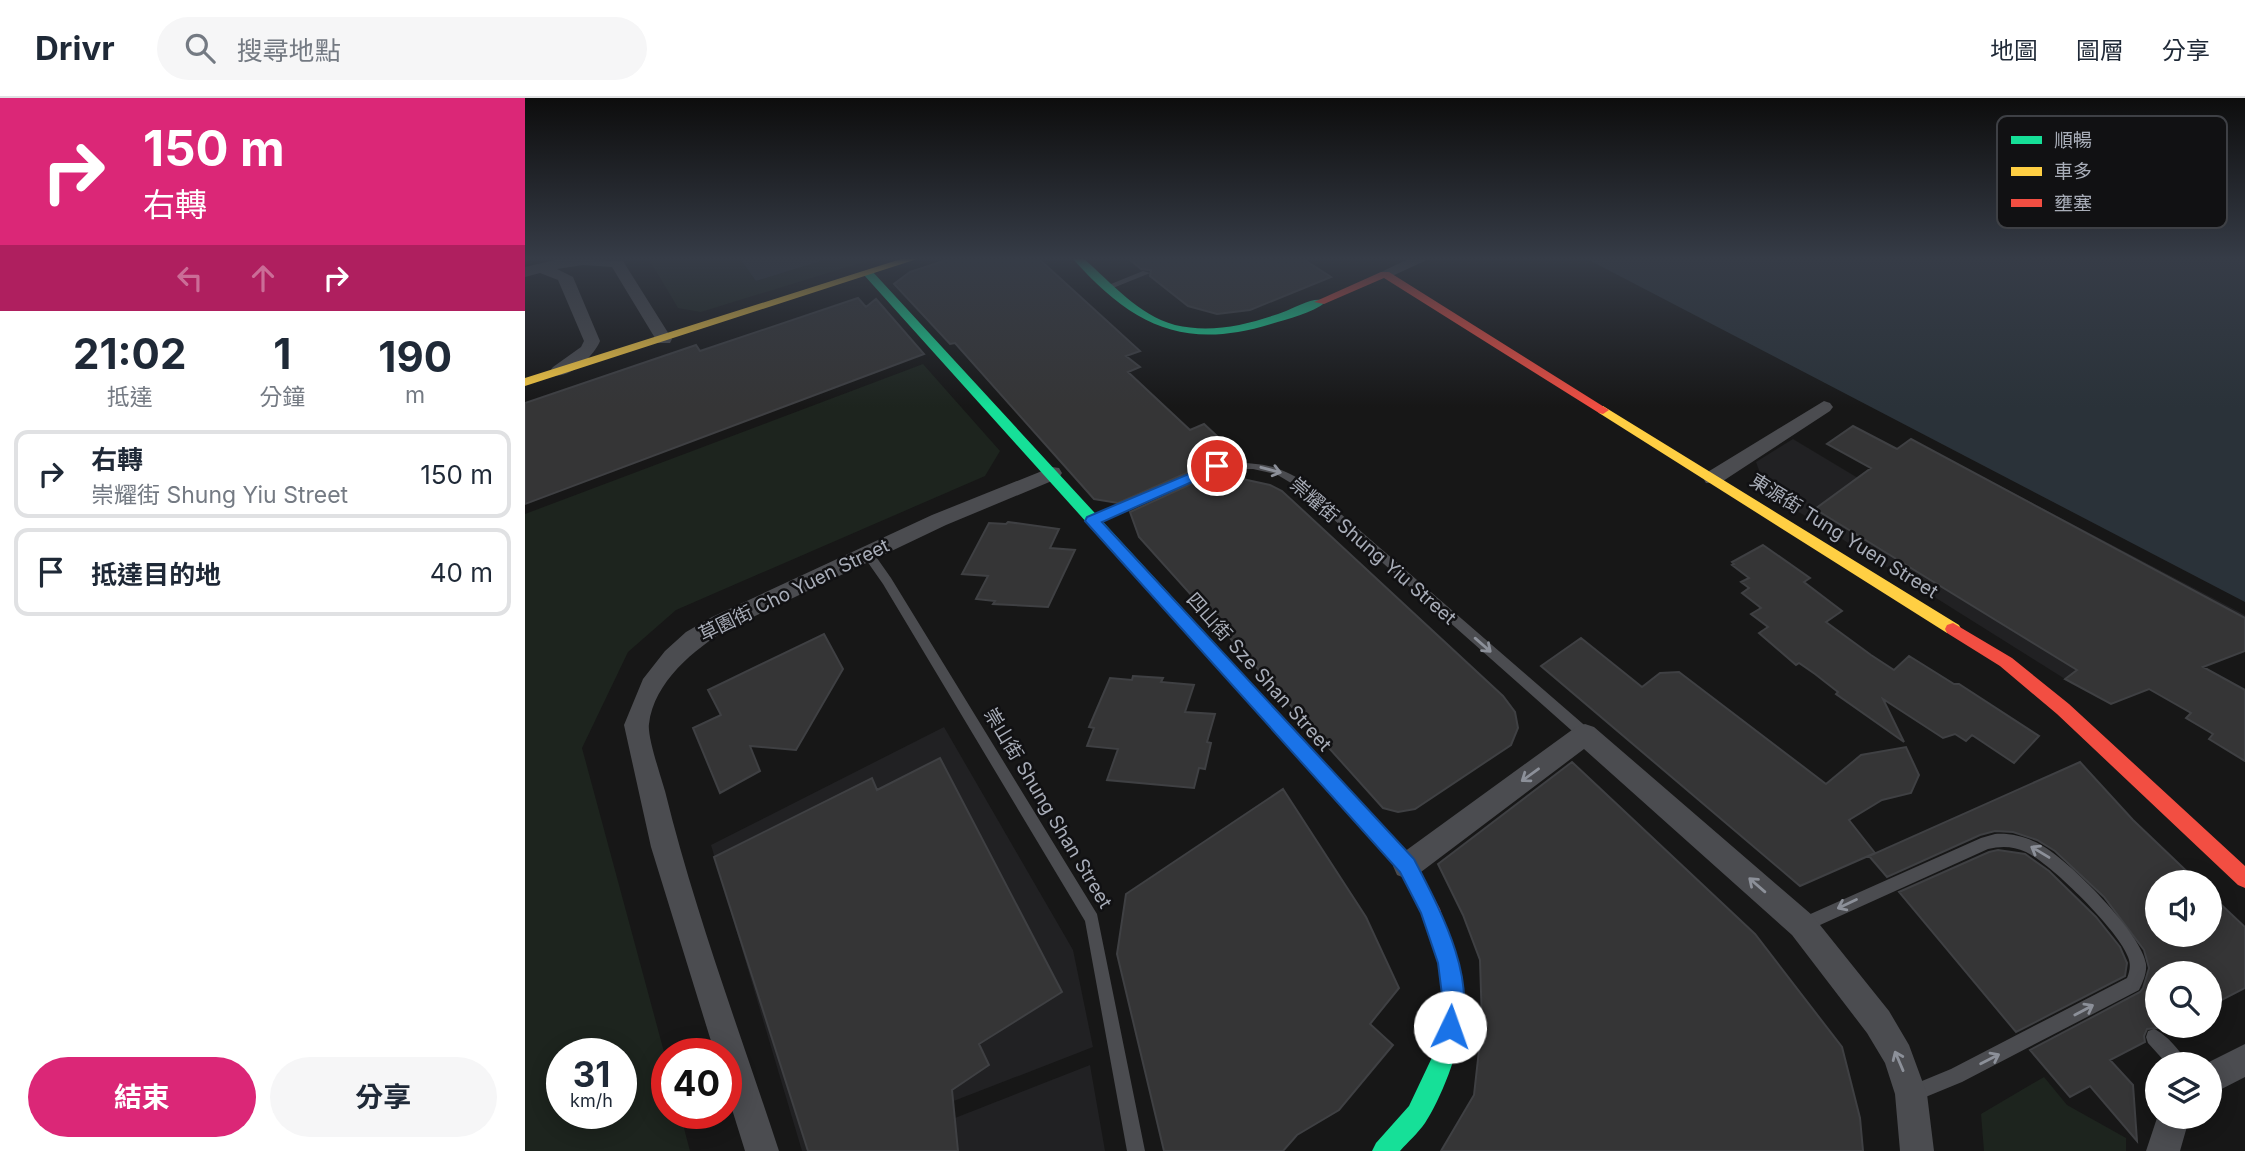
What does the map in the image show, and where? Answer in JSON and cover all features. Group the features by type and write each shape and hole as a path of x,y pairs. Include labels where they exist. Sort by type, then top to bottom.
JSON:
{"street":[{"path":"559,371 588,350 592,341 578,308"},
{"path":"645,308 664,339"},
{"path":"525,382 759,308"},
{"name":"四山街 Sze Shan Street","path":"900,308 1407,866 1430,909 1448,963 1453,1003 1447,1051 1441,1064 1417,1114 1384,1151"},
{"path":"1137,308 1149,318 1165,325 1183,329 1225,331 1266,324 1304,308"},
{"name":"東源街 Tung Yuen Street","path":"1440,308 2007,662 2063,709 2245,879"},
{"path":"1713,478 1824,407"},
{"name":"草園街 Cho Yuen Street","path":"762,1151 665,847 636,725 651,686 673,657 694,638 720,623 939,520 1052,473"},
{"path":"1407,866 1585,734"},
{"name":"崇耀街 Shung Yiu Street","path":"1585,734 1802,925 1878,1022 1898,1056 1911,1094 1917,1151"},
{"path":"2222,1072 2245,1060"},
{"path":"2164,1151 2170,1129"}],"lane":[{"name":"崇耀街 Shung Yiu Street","path":"1092,521 1217,466 1252,466 1279,471 1300,484 1585,734"},
{"name":"崇山街 Shung Shan Street","path":"868,554 895,593 1091,919 1136,1151"},
{"path":"1802,925 1996,839 2024,844 2051,859 2129,942 2136,954 2138,976 2133,984 1956,1076 1911,1094"},
{"path":"2155,1038 2167,1052"}],"shaded area":[{"path":"679,308 714,308 701,312"},
{"path":"1681,308 2245,308 2245,602"},
{"path":"923,364 1000,451 985,476 676,610 628,652 582,748 660,1038 651,1038 651,1129 684,1129 690,1151 525,1151 525,514"},
{"path":"1793,439 1858,478 1911,439 2245,615 2245,650 2111,704 2065,679 1767,492 1756,462"},
{"path":"944,727 1073,950 1093,1047 825,1151 802,1151 711,845"},
{"path":"1090,1065 1105,1151 958,1151 955,1118"},
{"path":"2044,1077 2067,1105 2126,1138 2126,1151 1984,1151 1981,1114"}],"building":[{"path":"828,308 884,308 924,354 525,504 525,403 696,345 700,351"},
{"path":"917,308 1093,308 1140,351 1126,356 1140,367 1128,372 1190,430 1204,424 1232,450 1118,503 1094,499 955,343 950,344"},
{"path":"1196,308 1255,308 1250,310 1217,314"},
{"path":"1853,426 1897,449 1911,439 2245,618 2245,651 2203,667 2245,690 2245,761 2209,739 2213,734 2186,718 2191,713 2149,689 2111,704 2065,679 2077,670 1815,509 1871,468 1827,444"},
{"path":"1215,473 1270,485 1282,491 1503,696 1515,712 1518,728 1511,745 1415,809 1398,812 1383,808 1139,537 1130,512"},
{"path":"1008,522 1059,529 1050,548 1075,550 1048,607 993,604 995,601 976,599 988,576 962,574 989,523"},
{"path":"1763,545 1810,578 1804,582 1842,611 1826,622 1871,655 1894,670 1909,656 1954,684 1959,684 2039,736 2014,763 1972,735 1966,741 1955,734 1943,738 1883,699 1904,742 1836,694 1838,692 1815,674 1799,663 1796,665 1759,633 1768,627 1751,614 1761,608 1742,593 1749,588 1741,582 1749,578 1732,565 1732,562"},
{"path":"824,634 843,669 796,750 750,746 760,771 720,793 693,728 721,715 708,690"},
{"path":"1581,638 1642,687 1660,673 1679,672 1826,784 1861,755 1906,747 1919,775 1911,793 1882,800 1849,820 1875,853 1800,886 1541,666"},
{"path":"1133,676 1163,678 1161,682 1194,685 1185,712 1215,714 1207,742 1211,743 1205,769 1199,768 1194,788 1107,780 1118,749 1087,746 1094,728 1089,727 1110,678 1132,680"},
{"path":"940,758 1062,992 979,1044 989,1065 952,1090 958,1151 808,1151 714,857 872,778 877,790"},
{"path":"1572,762 1755,934 1842,1047 1860,1118 1863,1151 1441,1151 1474,1095 1482,1023 1480,960 1463,915 1438,864"},
{"path":"2080,762 2133,820 2185,870 2145,870 2145,947 2222,947 2222,905 2245,927 2245,988 2222,1000 2222,961 2147,961 2144,950 2104,897 2055,851 2037,840 2013,832 1995,831 1980,835 1887,877 1869,856"},
{"path":"1283,789 1366,917 1399,988 1370,1024 1393,1045 1339,1110 1297,1135 1283,1151 1164,1151 1117,954 1126,894"},
{"path":"1998,850 2025,854 2049,871 2096,917 2120,947 2127,963 2125,976 2016,1032 1899,892"},
{"path":"2145,981 2145,1042 2110,1060 2133,1085 2137,1141 2090,1086 2070,1097 2030,1050 2143,988"}],"traffic: fast":[{"path":"900,308 1273,718"},
{"path":"1134,308 1170,327 1213,332 1257,325 1304,308"},
{"path":"1384,1151 1417,1114 1447,1051 1453,1003"}],"traffic: slow":[{"path":"525,382 757,308"},
{"path":"1603,410 1953,629"}],"traffic: jam":[{"path":"1440,308 1603,410"},
{"path":"1953,629 2006,662 2063,709 2245,879"},
{"path":"1273,718 1407,866 1430,909 1448,963 1453,1003"}],"route":[{"path":"1217,466 1092,521 1407,866 1430,909 1448,963 1453,1003 1450,1027"}]}
